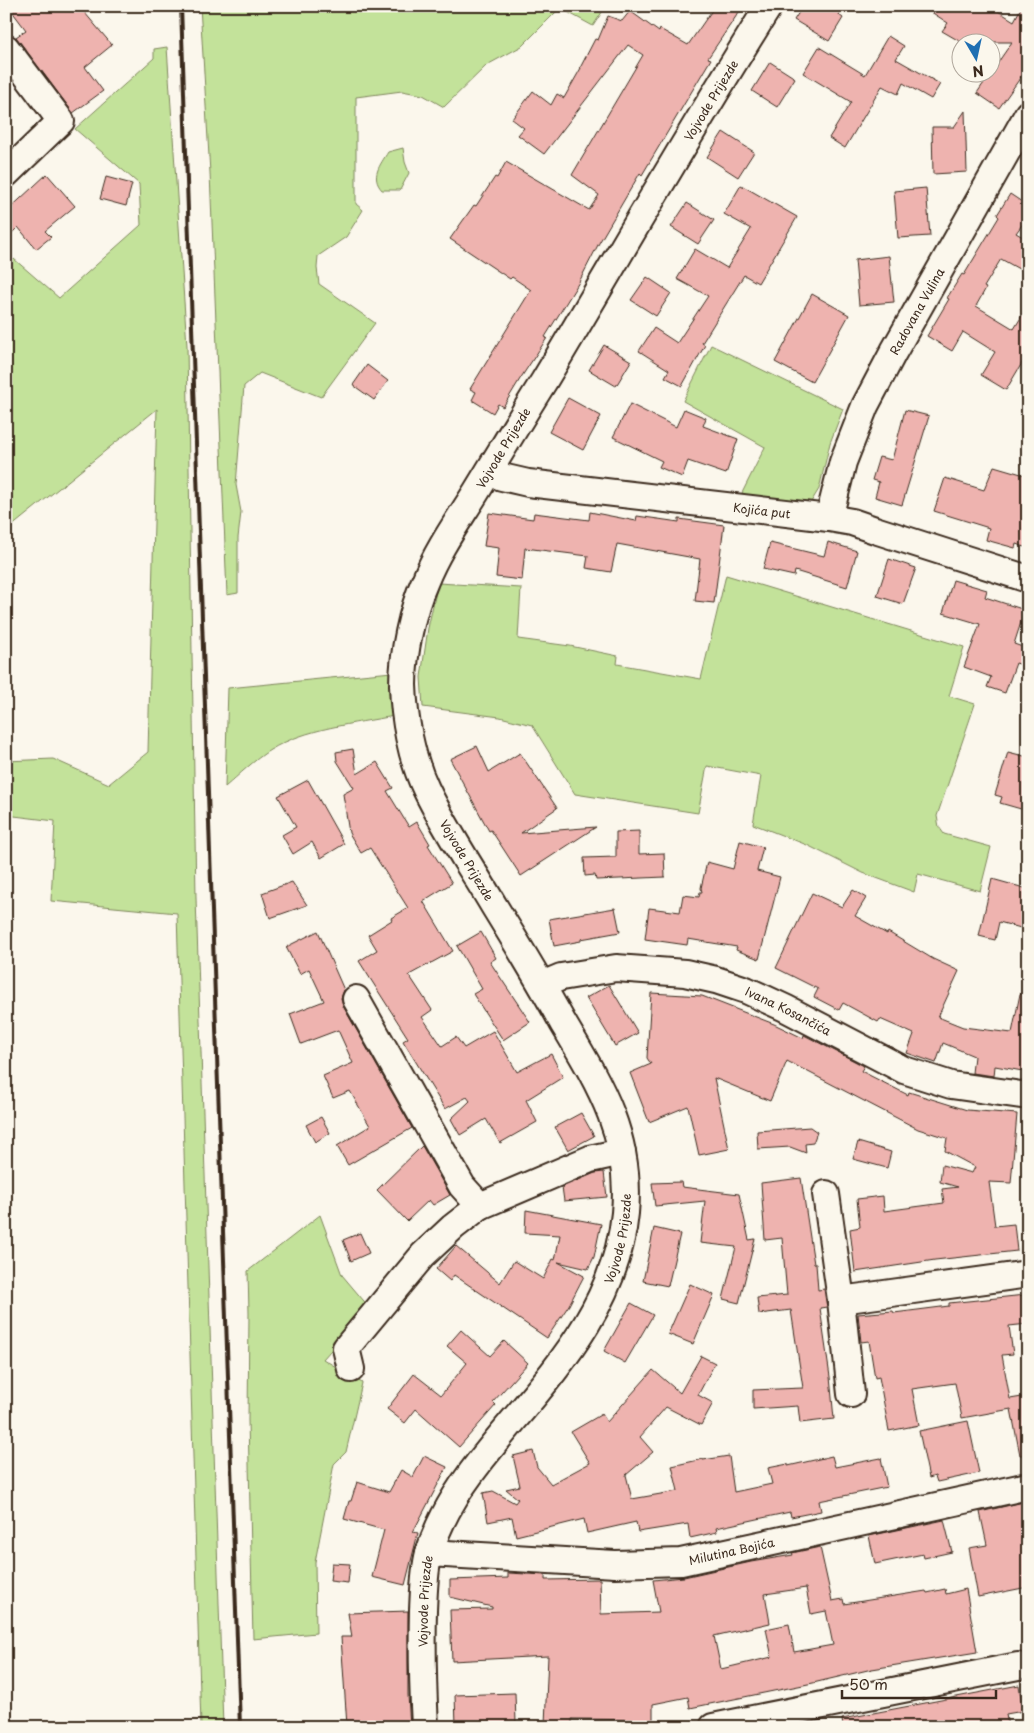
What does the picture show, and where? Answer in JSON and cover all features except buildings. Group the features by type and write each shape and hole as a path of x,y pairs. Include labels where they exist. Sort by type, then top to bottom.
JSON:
{"street":[{"name":"Vojvode Prijezde","path":"425,1727 422,1675 423,1619 424,1582 429,1553 446,1511 467,1477 566,1356 586,1327 613,1268 624,1224 625,1184 622,1152 614,1118 604,1096 542,985 424,786 412,746 406,715 403,683 406,651 413,617 423,584 437,556 769,6"},
{"path":"6,48 61,121 6,174"},
{"name":"Radovana Vulina","path":"829,518 843,462 865,406 1028,114"},
{"name":"Kojića put","path":"489,472 528,483 829,518 867,527 1028,579"},
{"name":"Ivana Kosančića","path":"542,985 561,977 616,968 685,973 716,980 746,990 785,1008 904,1070 950,1085 1028,1096"},
{"path":"356,999 462,1186 480,1206"},
{"path":"351,1369 346,1348 423,1255 453,1226 480,1206 590,1160 622,1152"},
{"path":"826,1194 841,1300 851,1394"},
{"path":"841,1300 1028,1274"},
{"name":"Milutina Bojića","path":"429,1553 615,1564 681,1562 1028,1486"},
{"path":"714,1727 1018,1666"}],"green space":[{"path":"200,6 606,6 593,26 560,8 522,46 487,65 444,107 423,95 402,91 356,97 356,204 363,210 346,237 318,256 317,268 319,284 375,323 321,397 260,373 244,386 236,485 241,512 238,538 238,593 227,595 210,173"},
{"path":"167,47 187,346 196,898 223,1727 201,1727 177,913 51,901 55,821 6,815 6,761 53,759 109,784 148,752 157,409 6,531 6,267 14,259 59,298 141,225 139,184 75,129 154,58 154,49"},
{"path":"403,148 409,173 400,190 382,190 377,180 379,166 388,152"},
{"path":"711,345 843,409 830,443 819,489 811,502 800,503 741,495 765,447 683,401"},
{"path":"726,575 964,647 949,696 975,704 937,816 939,827 944,834 991,847 980,891 918,874 914,892 863,873 807,845 753,824 761,776 707,766 698,813 575,794 532,725 500,717 423,707 421,677 428,628 438,583 521,588 518,639 570,646 618,656 617,664 701,679"},
{"path":"392,672 394,716 330,728 284,743 258,758 225,787 228,688"},
{"path":"320,1215 342,1275 369,1307 323,1359 362,1383 346,1452 334,1464 315,1562 316,1633 253,1639 248,1420 248,1271"}],"railway":[{"path":"181,6 240,1727"}]}
